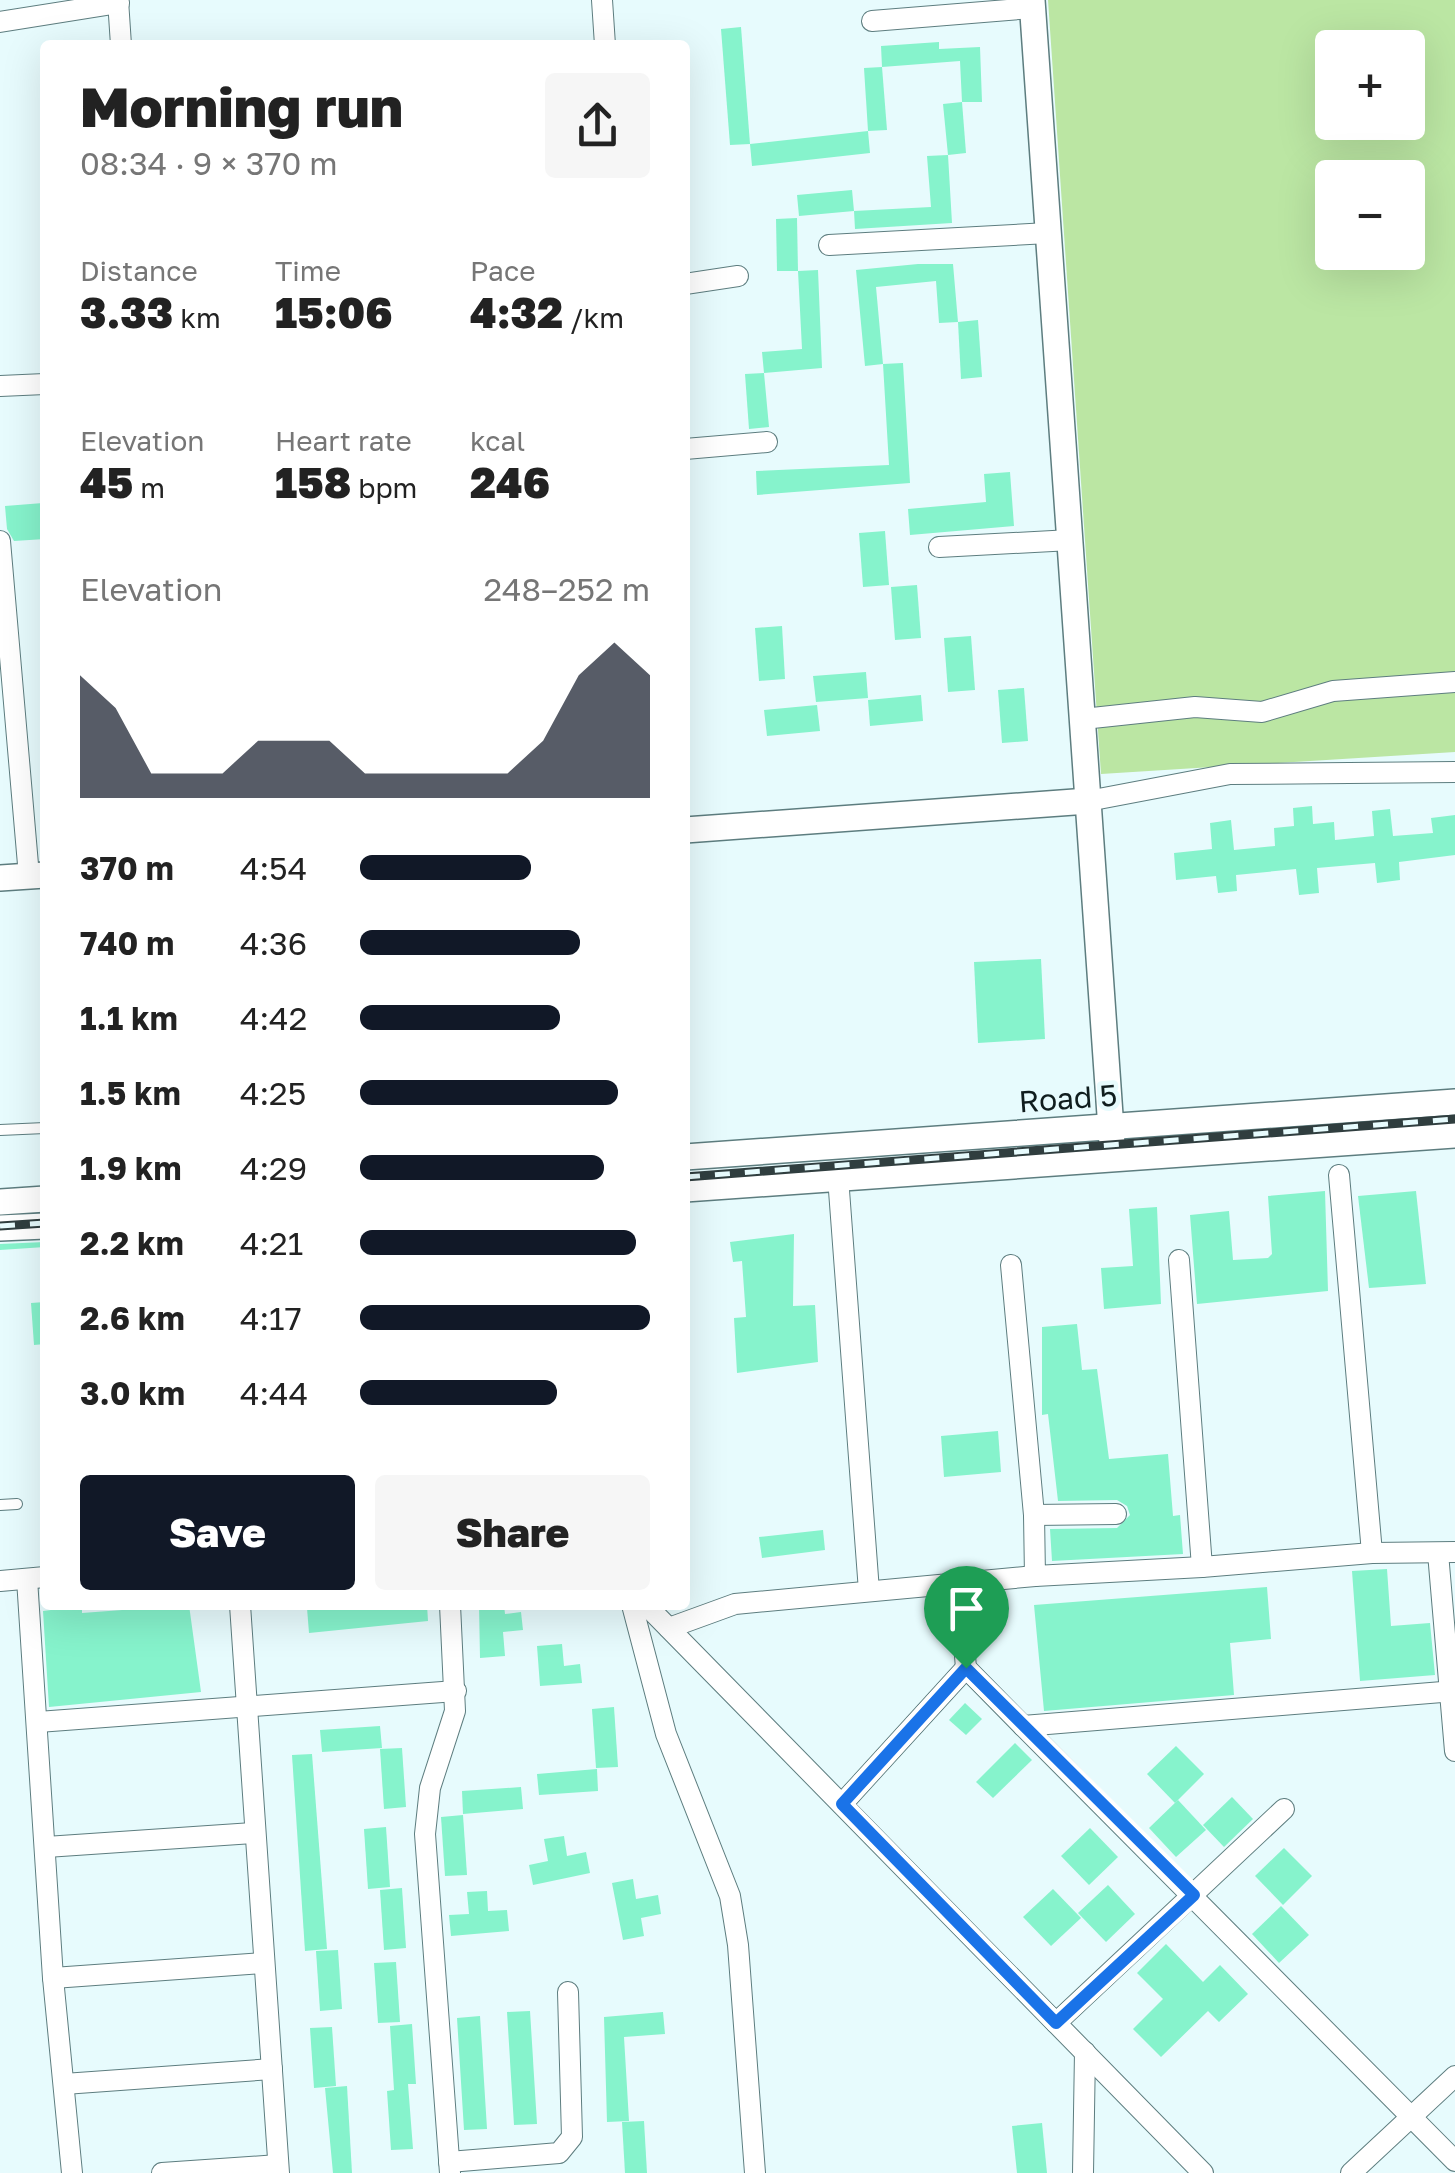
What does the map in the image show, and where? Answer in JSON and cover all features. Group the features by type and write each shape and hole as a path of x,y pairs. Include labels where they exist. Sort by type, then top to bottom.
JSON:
{"street":[{"path":"602,0 605,40"},
{"path":"0,22 118,2 122,40"},
{"path":"872,21 1032,4 1113,1158"},
{"path":"829,245 1048,232"},
{"path":"690,283 738,276"},
{"path":"0,386 40,384"},
{"path":"690,449 767,442"},
{"path":"0,540 37,875 0,878"},
{"path":"939,547 1070,540"},
{"path":"1084,719 1195,707 1262,712 1333,691 1455,682"},
{"path":"690,830 1088,802 1230,774 1455,772"},
{"name":"Road 5","path":"690,1157 1455,1102"},
{"name":"Road 5","path":"690,1189 1455,1135"},
{"path":"1339,1174 1372,1553"},
{"path":"838,1177 869,1591"},
{"path":"0,1202 40,1198"},
{"path":"0,1228 40,1226"},
{"path":"1179,1260 1202,1567"},
{"path":"1011,1265 1034,1516 1035,1576"},
{"path":"1034,1516 1116,1514"},
{"path":"669,1628 735,1604 1035,1576 1372,1553 1446,1552 1455,1752"},
{"path":"0,1581 36,1578 38,1722 54,1978 72,2173"},
{"path":"958,1583 966,1668 1455,2162"},
{"path":"162,2173 278,2169 240,1610"},
{"path":"450,1610 456,1691 452,1727 425,1816 449,2168 559,2152 568,2146 572,2137 568,1992"},
{"path":"633,1610 666,1734 730,1896 738,1945 755,2173"},
{"path":"651,1610 1203,2173"},
{"path":"842,1804 966,1668"},
{"path":"38,1722 456,1691"},
{"path":"1024,1726 1453,1691"},
{"path":"1056,2023 1284,1809"},
{"path":"46,1848 253,1833"},
{"path":"54,1978 264,1962"},
{"path":"1084,2173 1085,2052"},
{"path":"64,2084 272,2069"},
{"path":"1351,2173 1455,2076"}],"lane":[{"path":"0,1130 40,1128"},
{"path":"0,1505 17,1504"}],"green space":[{"path":"1048,0 1455,0 1455,752 1101,774"}],"building":[{"path":"741,27 750,144 730,145 721,29"},
{"path":"939,42 939,49 980,47 982,102 962,102 960,61 882,67 881,46"},
{"path":"882,67 887,130 868,131 864,68"},
{"path":"962,102 966,153 948,155 943,104"},
{"path":"868,131 870,153 752,166 750,144"},
{"path":"948,155 952,223 855,229 854,211 931,207 927,156"},
{"path":"852,190 854,211 799,216 797,195"},
{"path":"797,218 798,271 777,271 776,219"},
{"path":"953,264 958,322 939,323 936,281 876,287 883,364 865,366 856,270"},
{"path":"818,270 822,368 764,373 762,352 802,349 798,271"},
{"path":"978,320 982,377 961,379 958,322"},
{"path":"903,363 910,483 757,495 756,471 889,465 883,364"},
{"path":"764,373 769,427 749,429 745,374"},
{"path":"1010,472 1014,526 910,535 908,509 986,502 984,474"},
{"path":"40,503 40,539 14,541 7,529 5,506"},
{"path":"885,531 889,585 863,587 859,533"},
{"path":"917,585 921,638 895,640 891,587"},
{"path":"782,626 785,679 759,681 755,628"},
{"path":"971,636 975,690 948,692 944,638"},
{"path":"866,672 868,698 816,702 813,676"},
{"path":"1024,688 1028,741 1002,743 998,690"},
{"path":"921,695 923,721 870,726 868,700"},
{"path":"817,705 820,731 767,736 764,710"},
{"path":"1312,806 1313,824 1334,822 1335,840 1374,836 1372,811 1390,809 1393,836 1433,833 1431,818 1455,815 1455,855 1399,862 1400,880 1377,883 1375,863 1317,868 1319,893 1299,895 1296,869 1236,875 1237,891 1218,893 1216,876 1176,880 1174,853 1212,849 1210,823 1231,820 1234,850 1275,846 1274,828 1294,826 1293,808"},
{"path":"1041,959 1045,1039 978,1043 974,962"},
{"path":"1325,1191 1328,1291 1197,1304 1190,1215 1229,1211 1233,1260 1268,1258 1272,1254 1268,1196"},
{"path":"1416,1191 1426,1284 1369,1288 1358,1196"},
{"path":"1157,1207 1161,1304 1104,1309 1101,1268 1133,1266 1129,1209"},
{"path":"794,1234 793,1306 815,1305 818,1362 737,1373 734,1318 746,1317 742,1261 733,1262 730,1242"},
{"path":"40,1242 40,1247 0,1250 0,1244"},
{"path":"40,1302 40,1344 34,1345 31,1303"},
{"path":"1077,1324 1082,1370 1097,1369 1109,1459 1168,1454 1173,1516 1180,1515 1183,1554 1052,1561 1050,1529 1117,1528 1130,1515 1127,1506 1117,1500 1058,1501 1048,1414 1042,1415 1042,1327"},
{"path":"998,1431 1001,1472 944,1477 941,1436"},
{"path":"823,1530 825,1550 762,1558 759,1537"},
{"path":"1387,1569 1391,1626 1430,1623 1435,1675 1360,1681 1352,1571"},
{"path":"1267,1587 1271,1639 1230,1643 1234,1695 1044,1711 1034,1605"},
{"path":"190,1610 201,1692 49,1707 43,1611"},
{"path":"307,1610 427,1610 428,1621 309,1633"},
{"path":"479,1610 521,1612 523,1630 503,1632 505,1656 480,1658"},
{"path":"562,1644 564,1666 580,1664 582,1683 540,1686 537,1646"},
{"path":"965,1703 982,1719 966,1735 949,1720"},
{"path":"614,1707 618,1767 596,1768 592,1709"},
{"path":"380,1726 382,1748 322,1752 320,1730"},
{"path":"1015,1743 1032,1760 993,1798 976,1782"},
{"path":"1176,1746 1204,1774 1175,1803 1147,1774"},
{"path":"402,1748 406,1807 384,1809 380,1749"},
{"path":"312,1754 327,1949 305,1951 292,1755"},
{"path":"597,1769 598,1791 539,1795 537,1774"},
{"path":"521,1787 523,1809 463,1814 462,1791"},
{"path":"1232,1797 1253,1819 1224,1847 1203,1825"},
{"path":"1178,1800 1206,1830 1176,1857 1149,1828"},
{"path":"463,1815 467,1875 445,1876 441,1817"},
{"path":"386,1827 390,1887 368,1889 364,1829"},
{"path":"1090,1828 1118,1857 1089,1885 1061,1856"},
{"path":"564,1836 567,1856 586,1852 590,1873 533,1885 529,1865 548,1861 544,1839"},
{"path":"1284,1848 1312,1876 1283,1905 1255,1876"},
{"path":"633,1879 636,1899 658,1895 661,1914 641,1918 644,1936 623,1940 612,1883"},
{"path":"1108,1885 1135,1914 1106,1942 1078,1913"},
{"path":"402,1888 406,1948 384,1950 380,1890"},
{"path":"1053,1889 1081,1918 1051,1946 1023,1917"},
{"path":"487,1891 488,1911 507,1910 509,1931 451,1936 449,1915 469,1914 467,1892"},
{"path":"1281,1906 1309,1935 1279,1963 1252,1934"},
{"path":"1166,1944 1203,1982 1220,1965 1248,1994 1219,2022 1208,2011 1161,2057 1133,2029 1163,1999 1137,1973"},
{"path":"338,1950 342,2009 320,2011 316,1951"},
{"path":"396,1962 400,2022 378,2023 374,1963"},
{"path":"530,2011 537,2124 514,2125 507,2012"},
{"path":"663,2012 665,2034 624,2037 629,2121 607,2122 604,2017"},
{"path":"480,2016 487,2129 464,2130 457,2018"},
{"path":"412,2024 416,2084 408,2084 413,2149 391,2150 387,2091 394,2090 390,2026"},
{"path":"332,2027 336,2086 314,2088 310,2028"},
{"path":"347,2086 352,2173 333,2173 325,2088"},
{"path":"644,2121 647,2173 625,2173 622,2122"},
{"path":"1042,2123 1047,2173 1017,2173 1012,2126"}],"railway":[{"path":"690,1177 1455,1119"},
{"path":"0,1226 40,1223"}],"route":[{"path":"966,1668 1194,1895 1056,2023 842,1804 966,1668"}]}
